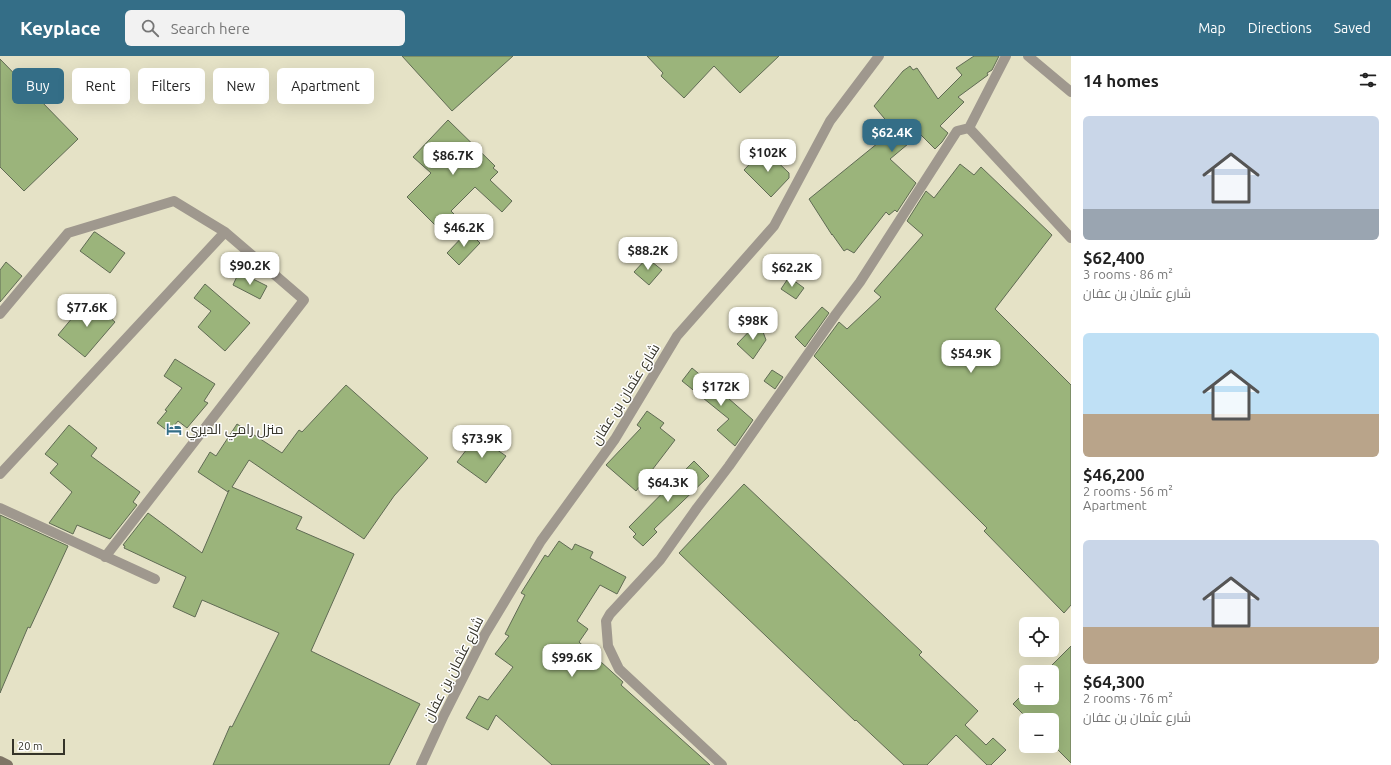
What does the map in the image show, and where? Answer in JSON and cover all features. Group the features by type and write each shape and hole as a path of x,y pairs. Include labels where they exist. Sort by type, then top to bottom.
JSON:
{"main road":[{"path":"0,761 8,765"}],"street":[{"name":"شارع عثمان بن عفان","path":"421,765 444,715 485,634 541,541 615,439 677,336 774,226 830,122 879,56"},
{"path":"722,765 619,669 608,646 606,621 610,614 660,560 860,282 958,131 969,128 1006,56"},
{"path":"1028,56 1071,92"},
{"path":"969,128 1071,238"},
{"path":"0,314 68,233 174,200 225,232 304,300 104,557"},
{"path":"0,474 225,232"},
{"path":"0,508 104,557 155,579"}],"building":[{"path":"402,56 513,56 452,111"},
{"path":"647,56 779,56 740,93 714,66 684,98 661,76 663,73"},
{"path":"974,56 999,56 992,70 987,73 988,75 958,97 964,102 940,126 948,133 935,149 920,134 890,159 916,183 897,212 895,210 889,215 886,212 854,253 847,249 844,251 809,199 894,130 874,106 903,71 910,66 913,70 917,68 938,99 962,75 956,68"},
{"path":"0,59 12,71 12,104 44,104 78,139 24,191 0,167"},
{"path":"448,120 495,166 493,168 498,172 490,180 512,201 502,212 475,187 451,211 458,218 448,229 440,222 436,226 407,197 431,173 413,157"},
{"path":"764,149 789,173 789,178 771,197 744,170"},
{"path":"960,164 974,175 981,167 1052,235 995,309 1071,385 1071,605 1064,613 984,531 987,528 814,356 839,322 847,329 881,297 874,291 923,235 907,221 926,191 934,198"},
{"path":"468,231 480,243 459,265 447,253"},
{"path":"94,232 125,253 110,273 80,251"},
{"path":"647,258 662,270 649,285 634,272"},
{"path":"6,262 22,276 0,302 0,270"},
{"path":"239,272 267,286 260,299 233,285"},
{"path":"789,277 804,288 796,299 781,289"},
{"path":"205,284 250,323 225,351 198,327 211,311 194,298"},
{"path":"88,299 115,322 85,357 58,335"},
{"path":"822,307 829,313 805,347 795,337"},
{"path":"759,321 766,340 753,359 737,344"},
{"path":"175,359 215,384 204,401 208,403 187,428 178,421 169,432 157,423 182,388 164,376"},
{"path":"692,368 753,420 735,446 717,430 729,419 682,381"},
{"path":"772,370 783,377 775,389 764,381"},
{"path":"346,385 428,458 394,496 364,539 249,460 232,487 302,517 296,529 354,554 311,651 420,704 389,765 213,765 230,726 232,727 279,633 202,600 195,617 173,607 186,577 124,548 125,546 123,545 148,513 202,553 229,490 228,492 198,472 210,452 216,456 237,424 282,453 299,430 302,432"},
{"path":"647,411 664,423 660,428 675,440 636,491 606,465 641,428 637,425"},
{"path":"69,425 97,448 91,456 140,492 133,502 137,505 110,539 77,525 73,534 49,523 72,492 50,473 58,464 45,454"},
{"path":"477,436 506,456 486,483 457,462"},
{"path":"694,461 709,476 654,529 657,532 643,546 633,537 636,534 629,527"},
{"path":"744,484 922,652 919,655 978,711 965,725 986,745 993,738 1006,750 991,765 987,765 956,735 927,765 904,765 856,720 855,721 679,553"},
{"path":"0,515 68,546 30,628 28,627 0,693"},
{"path":"559,541 572,550 575,544 593,552 590,558 626,577 617,594 600,585 577,621 588,629 579,642 623,682 621,685 710,765 552,765 496,715 488,730 466,718 479,696 488,700 513,667 495,654 509,636 505,634 525,595 521,593 545,555 548,557"},
{"path":"1071,646 1071,763 1059,751 1059,713 1022,713 1013,704 1019,698 1019,705 1059,705 1059,665 1052,665"}],"place":[{"name":"منزل رامي الديري","path":"174,429"}]}
